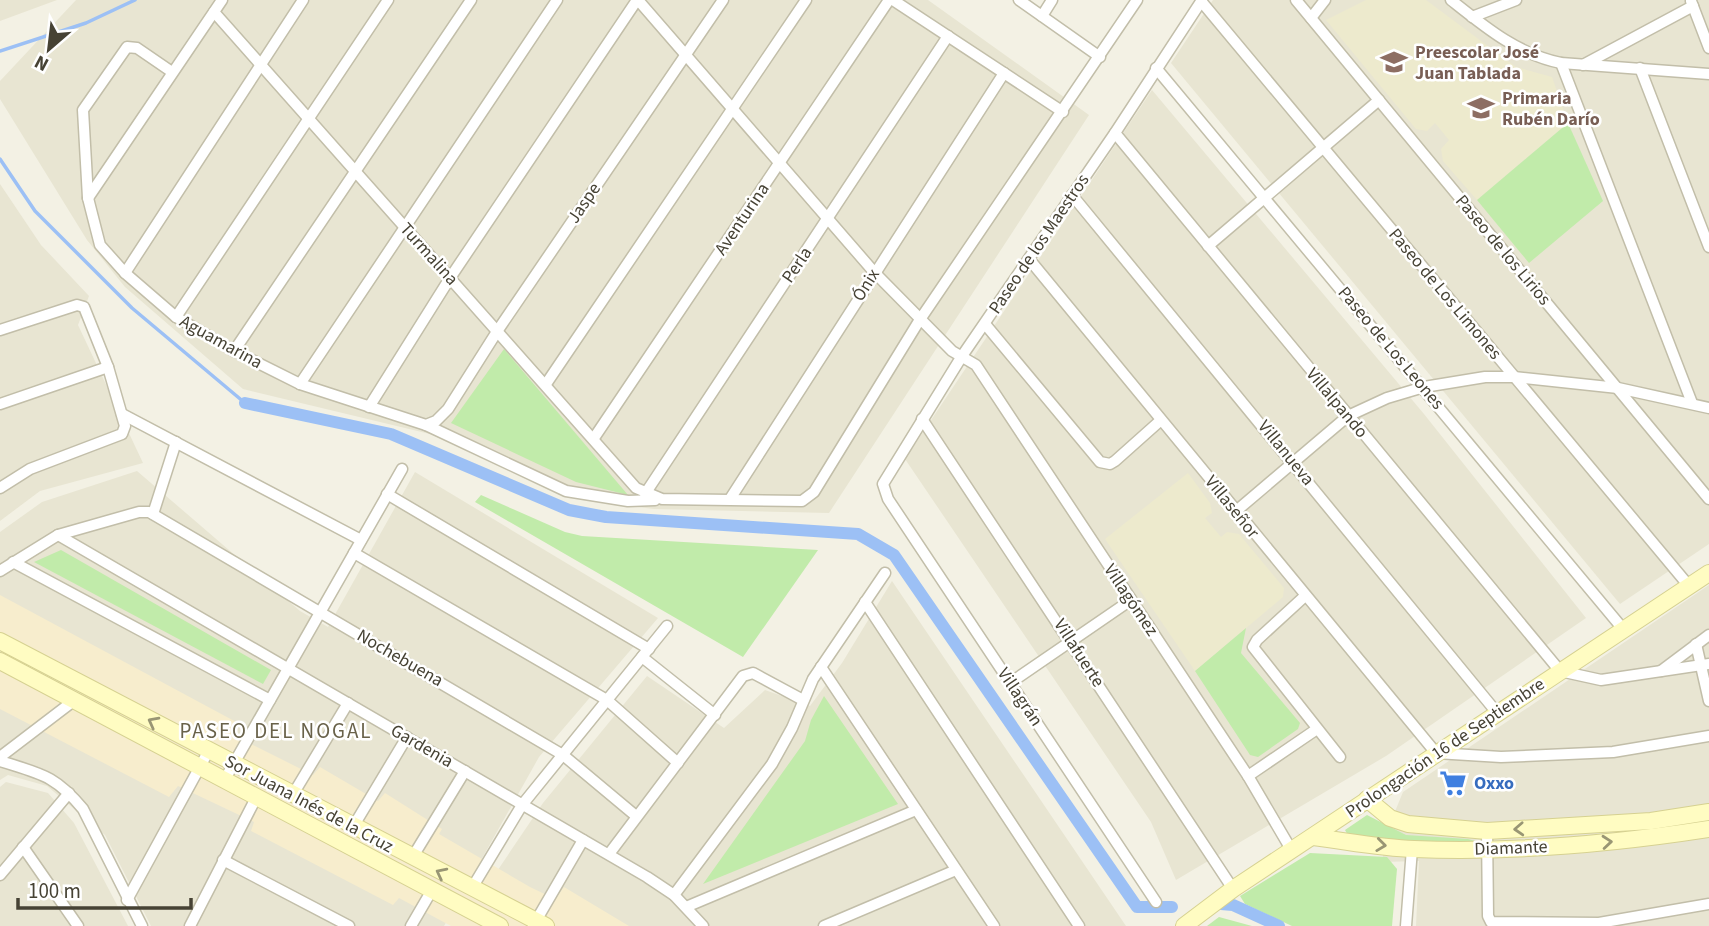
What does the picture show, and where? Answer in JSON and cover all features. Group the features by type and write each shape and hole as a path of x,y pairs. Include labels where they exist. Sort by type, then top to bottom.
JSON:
{"street":[{"path":"88,198 222,0"},
{"path":"125,273 303,0"},
{"path":"176,317 388,0"},
{"path":"234,351 471,0"},
{"path":"300,384 557,0"},
{"path":"369,407 450,278 638,0"},
{"name":"Villagómez","path":"638,0 919,321 976,365 1248,776 1292,851"},
{"name":"Jaspe","path":"426,425 436,421 448,409 498,330 723,0"},
{"path":"546,384 806,0"},
{"path":"891,0 1063,112"},
{"name":"Aventurina","path":"594,438 891,0"},
{"path":"1019,0 1100,57"},
{"path":"1042,16 1052,0"},
{"path":"645,494 662,499 802,501 809,497 919,321 1137,0"},
{"name":"Paseo de los Lirios","path":"1296,0 1709,499"},
{"path":"1311,18 1325,0"},
{"path":"1451,0 1525,53 1561,63 1709,74"},
{"path":"1472,17 1516,0"},
{"name":"Paseo de los Maestros","path":"884,491 885,478 962,356 1202,1"},
{"name":"Paseo de Los Limones","path":"1202,1 1689,586"},
{"path":"1583,65 1691,3 1709,48"},
{"name":"Turmalina","path":"214,12 636,488 645,494"},
{"name":"Perla","path":"645,494 948,36"},
{"name":"Aguamarina","path":"172,72 137,48 127,47 83,110 88,198 100,245 125,273 176,317 234,351 300,384 426,425 566,491 628,501 662,499"},
{"path":"1561,63 1692,403"},
{"name":"Paseo de Los Leones","path":"1156,68 1623,629"},
{"path":"1640,68 1709,247"},
{"name":"Ónix","path":"730,499 1004,73"},
{"path":"1208,246 1379,100"},
{"name":"Villalpando","path":"1115,133 1560,671"},
{"name":"Villanueva","path":"1072,195 1294,462 1498,714"},
{"name":"Villaseñor","path":"1029,259 1436,753"},
{"path":"0,330 77,305 84,307 108,367 125,429 122,434 30,469 0,488"},
{"path":"985,324 1100,462 1110,464 1115,461 1161,420"},
{"path":"0,404 108,367"},
{"path":"1235,512 1348,416 1387,398 1424,387 1485,377 1514,377 1618,388 1709,408"},
{"path":"122,414 361,540"},
{"name":"Villafuerte","path":"922,419 1233,889"},
{"path":"0,571 58,535 139,512 153,514 176,442"},
{"path":"229,772 402,469"},
{"name":"Villagrán","path":"884,491 1156,902"},
{"path":"387,494 646,653 715,715"},
{"name":"Nochebuena","path":"153,514 563,755 636,816"},
{"name":"Gardenia","path":"58,535 608,854 674,895 703,926"},
{"path":"354,553 607,700 678,763"},
{"path":"13,562 270,700"},
{"path":"674,895 772,764 821,667 885,573"},
{"name":"Prolongación 16 de Septiembre","path":"1184,926 1233,889 1709,573"},
{"path":"1305,596 1256,640 1253,648 1340,757"},
{"path":"1010,683 1131,600"},
{"path":"865,602 1079,926"},
{"path":"472,888 522,805 667,626"},
{"path":"1660,672 1709,635"},
{"name":"Sor Juana Inés de la Cruz","path":"0,641 204,759"},
{"path":"1696,644 1706,665 1709,701"},
{"path":"18,670 26,654"},
{"name":"Sor Juana Inés de la Cruz","path":"0,661 229,772 292,796 538,924"},
{"path":"1560,671 1601,680 1706,665"},
{"path":"821,667 994,926"},
{"path":"608,854 746,674 753,673 803,700"},
{"path":"0,759 76,699"},
{"path":"292,796 348,703"},
{"path":"1248,776 1317,729"},
{"path":"1436,753 1501,757 1613,752 1709,736"},
{"path":"353,827 407,737"},
{"path":"0,759 47,776 69,793 83,809 142,926"},
{"path":"127,900 204,759"},
{"path":"412,859 465,771"},
{"name":"Sor Juana Inés de la Cruz","path":"229,772 257,796 498,925"},
{"path":"0,875 69,793"},
{"path":"195,924 223,860 257,796"},
{"name":"Diamante","path":"1367,799 1390,818 1408,824 1486,831 1651,821 1709,812"},
{"path":"686,907 916,810"},
{"name":"Diamante","path":"1313,838 1412,849 1488,850 1654,838 1709,829"},
{"path":"1486,831 1488,916 1495,924 1599,923 1709,904"},
{"path":"538,924 583,840"},
{"path":"23,847 78,926"},
{"path":"1406,926 1412,849"},
{"path":"223,860 349,926"},
{"path":"824,926 956,870"},
{"path":"411,926 432,890"},
{"path":"498,925 506,906"}],"shaded area":[{"path":"0,0 57,0 0,21"},
{"path":"76,0 928,0 1089,115 829,513 654,509 589,501 430,434 243,389 125,287 87,240 0,99 0,81"},
{"path":"1213,0 1709,0 1709,544 1620,604 1171,63"},
{"name":"Primaria Rubén Darío","path":"1366,0 1426,0 1516,67 1552,77 1568,123 1477,200 1443,161 1441,149 1449,140 1435,123 1427,131 1416,129 1326,20"},
{"path":"1152,90 1424,414 1586,618 1386,756 1176,880 1151,822 905,459"},
{"path":"0,184 41,245 89,296 78,325 143,463 40,491 0,521"},
{"path":"137,471 300,611 328,627 415,472 658,618 539,757 444,926 151,926 105,835 47,786 8,775 0,780 0,532 42,502"},
{"path":"1188,473 1210,503 1212,513 1205,518 1221,537 1227,532 1239,534 1284,588 1283,597 1195,671 1105,539"},
{"path":"892,581 1126,926 460,926 543,803 647,676 724,728 765,690 810,706 842,663"},
{"path":"1709,585 1709,926 1416,926 1419,861 1382,862 1387,831 1403,792"},
{"path":"0,595 238,723 231,734 313,775 320,767 378,801 385,793 442,829 439,834 530,887 555,899 564,887 629,926 451,926 399,898 393,905 251,831 254,822 178,786 169,797 0,709"},
{"path":"6,782 48,793 74,823 128,926 0,926 0,787"}],"green space":[{"path":"1568,123 1603,201 1529,263 1477,200"},
{"path":"504,349 628,495 576,482 451,423"},
{"path":"481,495 565,532 582,536 818,550 743,657 475,502"},
{"path":"61,550 271,670 263,684 34,562"},
{"path":"1246,628 1241,653 1300,723 1298,729 1258,757 1250,755 1195,671"},
{"path":"824,696 898,804 703,884 805,741 811,720"},
{"path":"1367,815 1406,835 1475,841 1472,848 1349,837 1345,830"},
{"path":"1310,853 1387,857 1397,869 1392,926 1292,926 1245,904 1240,896"},
{"path":"1219,917 1252,926 1207,926"}],"waterway":[{"path":"0,51 86,23 135,0"},
{"path":"0,159 35,211 132,308 245,403"},
{"path":"245,403 391,434 569,510 606,517 858,534 894,555 1137,907 1172,907"},
{"path":"1221,904 1233,905 1279,926"}],"place":[{"name":"Preescolar José Juan Tablada","path":"1394,62"},
{"name":"Primaria Rubén Darío","path":"1481,108"},
{"name":"Oxxo","path":"1453,783"}],"district":[{"name":"PASEO DEL NOGAL","path":"276,731"}]}
